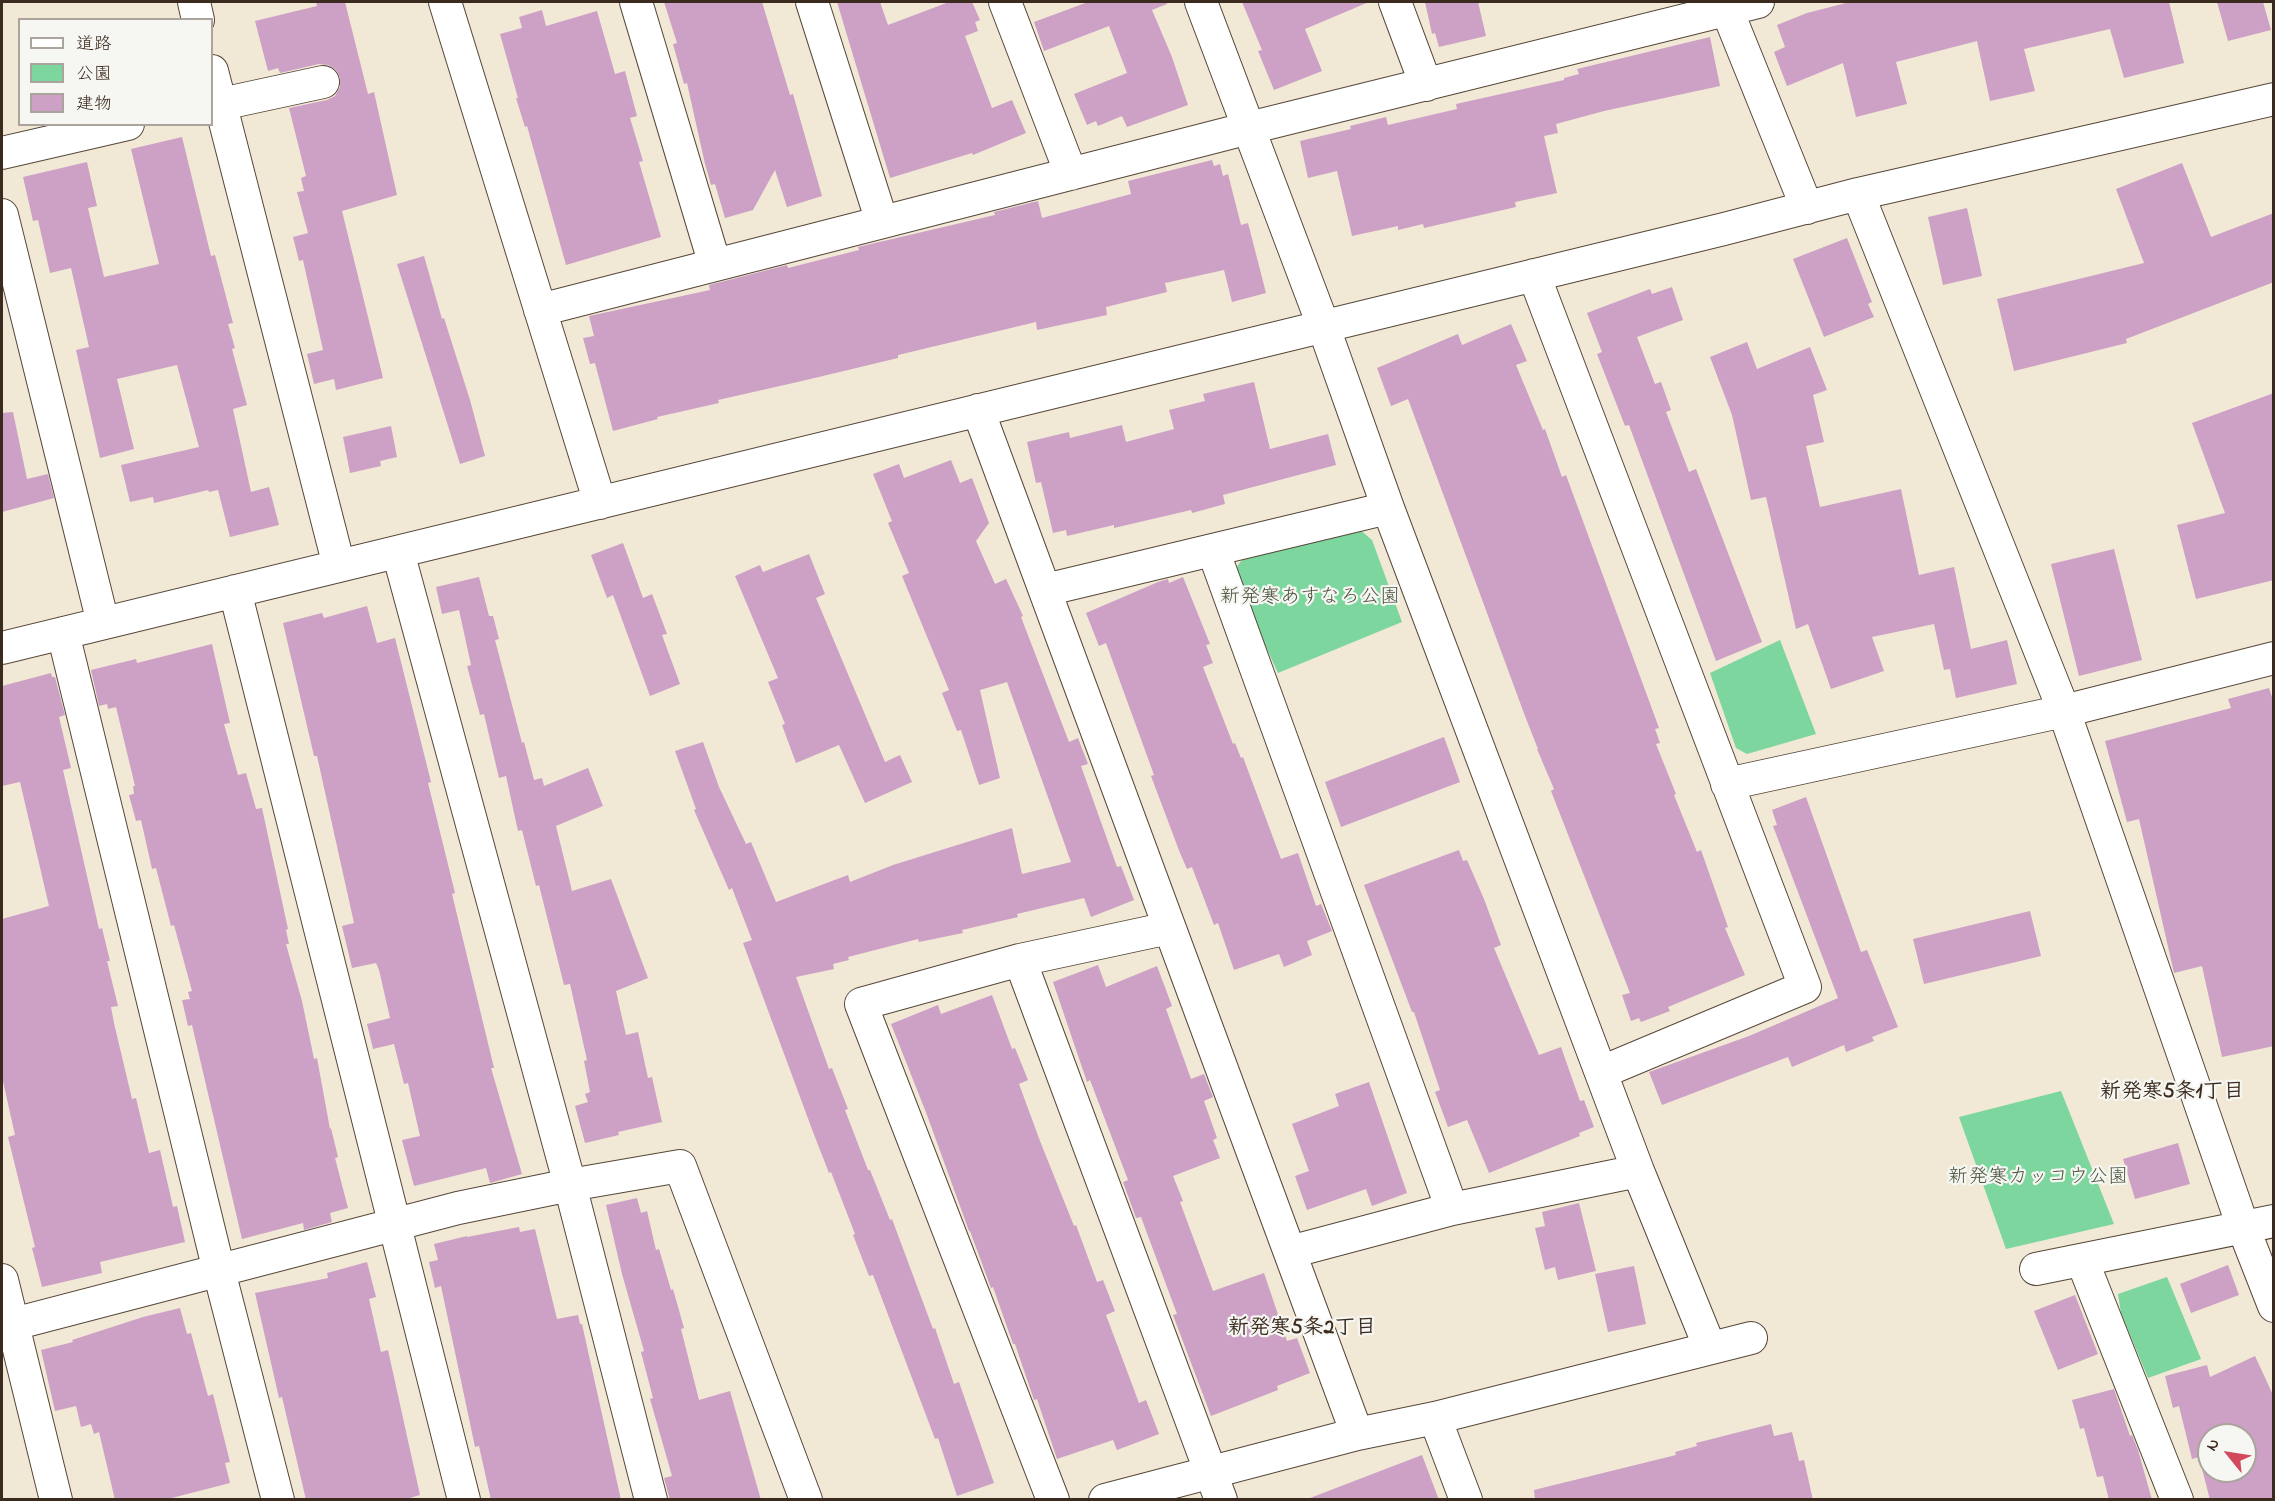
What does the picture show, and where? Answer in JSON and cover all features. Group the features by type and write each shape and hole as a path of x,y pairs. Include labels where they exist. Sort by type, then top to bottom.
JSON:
{"street":[{"path":"194,2 198,18"},
{"path":"445,2 600,503"},
{"path":"636,2 715,265"},
{"path":"812,2 882,222"},
{"path":"1005,2 1071,174"},
{"path":"1201,2 1323,325 1388,508 1638,1171 1710,1348"},
{"path":"1395,2 1426,85"},
{"path":"540,309 1249,128 1758,2"},
{"path":"1727,10 1807,208"},
{"path":"213,80 216,105 339,566"},
{"path":"216,105 323,82"},
{"path":"2,648 1858,194 2274,99"},
{"path":"2,153 119,126"},
{"path":"1858,194 2064,711 2243,1227 2274,1306"},
{"path":"2,215 103,623"},
{"path":"1534,275 1806,987 1602,1072"},
{"path":"978,410 1357,1434"},
{"path":"1045,590 1388,508"},
{"path":"1213,550 1452,1209"},
{"path":"398,552 570,1185 651,1500"},
{"path":"235,591 464,1500"},
{"path":"63,633 219,1271 278,1500"},
{"path":"1728,784 2064,711 2274,657"},
{"path":"1053,1500 861,1004 1020,960 1168,928"},
{"path":"1020,960 1216,1486"},
{"path":"7,1326 458,1208 680,1166 806,1500"},
{"path":"1290,1252 1452,1209 1638,1171"},
{"path":"2036,1269 2274,1221"},
{"path":"2082,1260 2177,1500"},
{"path":"2,1280 7,1326 56,1500"},
{"path":"1105,1500 1216,1486 1357,1434 1436,1418 1751,1338"},
{"path":"1436,1418 1466,1500"}],"green space":[{"name":"新発寒あすなろ公園","path":"1358,528 1372,540 1402,622 1278,673 1232,573 1242,560"},
{"path":"1780,640 1816,734 1747,754 1736,748 1710,673"},
{"name":"新発寒カッコウ公園","path":"2061,1091 2114,1224 2006,1249 1959,1117"},
{"path":"2167,1277 2201,1359 2148,1378 2121,1313 2118,1294"}],"building":[{"path":"316,2 345,2 368,94 374,92 397,195 342,211 383,378 336,390 334,379 314,384 307,354 323,350 303,260 299,261 293,237 308,233 297,192 304,191 301,178 306,176 289,108 327,100 335,96 340,87 340,78 336,70 328,65 319,64 280,73 278,68 268,71 255,21 317,6"},
{"path":"664,2 762,2 790,95 793,94 822,196 787,207 775,170 753,210 725,218 715,184 711,185 705,164 687,83 684,84 673,44 677,43"},
{"path":"837,2 880,2 888,25 949,2 972,2 980,20 975,22 978,31 965,36 992,108 1012,100 1026,133 973,155 972,153 890,178"},
{"path":"1088,2 1167,2 1152,10 1172,57 1188,105 1127,127 1122,116 1098,126 1096,121 1087,125 1074,94 1127,73 1109,26 1044,51 1034,22"},
{"path":"1242,2 1369,2 1305,29 1322,71 1274,90 1258,51 1262,50"},
{"path":"1425,2 1478,2 1486,36 1439,47 1435,33 1432,34"},
{"path":"1850,2 2169,2 2184,63 2124,78 2110,29 2024,49 2035,91 1990,101 1977,41 1896,62 1907,104 1856,117 1843,63 1787,86 1774,52 1785,47 1777,25 1807,13"},
{"path":"2217,2 2263,2 2271,30 2228,41"},
{"path":"542,10 546,26 597,11 615,74 625,71 637,116 630,118 643,161 639,162 661,237 566,265 527,126 525,127 516,98 518,98 500,34 522,28 519,17"},
{"path":"1710,37 1720,86 1604,111 1556,124 1558,133 1544,136 1557,193 1515,202 1516,207 1424,228 1423,224 1398,230 1398,226 1352,236 1337,171 1308,178 1300,141 1351,129 1350,126 1386,117 1388,125 1457,109 1456,104 1564,80 1564,78 1579,74 1577,69"},
{"path":"182,137 211,256 215,255 233,323 228,324 235,348 232,349 247,405 233,409 251,492 269,487 279,525 230,537 218,490 209,492 208,490 154,503 153,497 130,502 121,465 199,447 177,365 117,379 134,449 100,458 76,350 89,347 71,268 50,273 38,220 33,221 23,177 87,162 97,206 88,208 104,277 159,264 131,149"},
{"path":"1212,160 1214,166 1220,164 1223,176 1228,174 1241,225 1248,223 1266,293 1232,302 1224,270 1165,283 1167,292 1106,307 1107,315 1037,330 1036,322 898,355 898,358 718,400 719,403 657,417 658,419 613,431 595,363 590,364 583,338 594,336 589,316 710,290 709,285 859,250 858,247 995,215 994,212 1038,201 1042,218 1131,194 1128,181"},
{"path":"2182,163 2211,237 2274,213 2274,282 2126,339 2127,343 2014,371 1997,299 2144,263 2116,189"},
{"path":"1967,208 1982,276 1943,285 1928,217"},
{"path":"1847,238 1872,302 1868,304 1874,317 1824,337 1793,259"},
{"path":"424,256 442,319 444,318 470,400 485,456 460,464 397,264"},
{"path":"1672,287 1683,320 1637,337 1655,384 1661,382 1671,410 1666,412 1689,472 1696,469 1762,642 1716,661 1629,425 1625,426 1597,354 1602,352 1587,313 1650,289 1652,294"},
{"path":"1511,324 1527,361 1516,365 1543,430 1545,429 1562,477 1566,475 1659,728 1655,729 1660,743 1656,744 1676,794 1674,795 1697,852 1701,850 1728,927 1725,928 1745,975 1668,1007 1670,1011 1641,1022 1639,1018 1631,1021 1622,995 1630,993 1551,791 1554,789 1537,749 1408,399 1391,406 1377,368 1458,334 1462,345"},
{"path":"1747,342 1757,369 1810,347 1827,390 1813,395 1824,442 1806,446 1820,507 1901,489 1919,575 1954,567 1971,649 2007,640 2017,684 1956,698 1950,669 1944,670 1934,624 1872,637 1884,671 1831,689 1808,624 1796,629 1766,497 1751,500 1732,415 1710,357"},
{"path":"1254,382 1270,449 1328,434 1336,465 1223,495 1225,504 1192,513 1191,510 1114,528 1114,525 1067,536 1066,530 1053,533 1041,482 1036,483 1027,442 1069,432 1070,438 1122,425 1126,442 1174,429 1169,410 1205,401 1203,394"},
{"path":"2274,393 2274,580 2196,599 2177,525 2225,513 2192,423"},
{"path":"13,412 27,479 48,474 54,498 2,512 2,413"},
{"path":"391,426 397,457 380,461 381,466 350,473 343,437"},
{"path":"951,460 960,483 972,478 989,523 976,541 995,584 1006,579 1023,616 1021,617 1069,742 1078,738 1088,764 1081,766 1117,867 1121,866 1134,900 1091,917 1084,898 1017,914 1018,917 962,930 963,933 919,942 918,939 848,957 849,960 833,964 834,969 796,977 829,1069 832,1068 848,1109 845,1110 868,1170 870,1170 890,1220 892,1219 933,1329 935,1328 954,1384 959,1382 994,1483 957,1496 938,1438 935,1439 873,1275 869,1276 831,1172 829,1173 813,1132 743,943 752,940 732,888 729,890 694,810 696,809 675,751 703,742 719,787 746,844 751,842 776,902 848,875 850,882 893,865 1012,828 1022,874 1071,862 1007,682 980,690 1000,778 979,785 961,730 957,731 942,693 949,690 902,576 909,573 888,523 892,521 873,474 899,464 904,478"},
{"path":"623,543 643,598 652,594 667,634 662,635 680,684 650,696 613,595 607,598 591,555"},
{"path":"2114,549 2142,660 2079,676 2051,564"},
{"path":"809,554 825,594 816,598 885,762 900,755 912,782 865,803 839,745 796,763 782,725 785,724 768,682 778,678 735,576 760,565 763,572"},
{"path":"479,577 489,616 493,616 499,639 495,640 534,780 542,778 544,786 588,768 603,806 556,826 572,891 611,879 648,978 616,991 626,1035 638,1032 648,1078 652,1077 662,1122 618,1132 619,1135 585,1143 575,1106 588,1102 585,1094 590,1092 584,1061 587,1060 570,984 564,985 539,885 536,886 522,830 518,831 506,776 499,778 484,714 480,715 467,666 471,665 459,610 442,614 436,587"},
{"path":"1183,577 1210,644 1206,645 1213,663 1203,667 1233,744 1235,743 1241,758 1243,757 1281,859 1298,853 1316,906 1321,904 1332,931 1307,941 1312,955 1284,967 1279,954 1234,970 1218,923 1214,925 1192,867 1187,869 1180,853 1106,643 1099,646 1086,613 1158,582 1168,579 1169,583"},
{"path":"367,606 377,643 395,638 431,782 428,783 494,1068 491,1068 522,1174 490,1183 486,1168 414,1186 402,1140 420,1136 408,1083 404,1084 394,1044 373,1049 367,1024 390,1018 379,970 376,963 352,968 342,926 354,923 317,756 314,756 283,623 322,613 324,618"},
{"path":"212,644 230,723 224,724 238,775 246,773 256,809 262,808 288,929 286,930 289,944 286,944 302,1001 314,1059 317,1058 330,1129 338,1157 335,1158 348,1208 330,1213 332,1222 304,1230 303,1223 242,1239 192,1025 188,1026 182,1000 190,999 188,992 192,991 174,925 171,926 156,868 152,869 141,820 136,821 129,795 134,794 133,786 135,786 116,707 108,709 107,704 99,706 91,670 136,659 137,663"},
{"path":"51,673 52,677 55,677 65,715 59,717 71,768 63,770 99,929 102,928 110,961 107,961 118,1006 111,1007 114,1023 132,1099 136,1098 149,1153 160,1150 173,1207 177,1206 185,1242 100,1262 102,1273 42,1287 32,1248 35,1247 8,1137 15,1135 2,1077 2,919 49,906 20,782 2,786 2,686"},
{"path":"2269,688 2274,703 2274,1046 2222,1057 2202,966 2174,973 2139,819 2127,822 2105,741 2231,708 2228,699"},
{"path":"1444,737 1460,782 1341,827 1325,782"},
{"path":"1806,797 1861,952 1867,950 1898,1027 1872,1037 1874,1041 1846,1052 1844,1045 1792,1067 1788,1057 1662,1105 1649,1072 1749,1036 1838,998 1773,826 1777,825 1772,810"},
{"path":"1459,850 1463,861 1467,860 1484,899 1501,945 1494,948 1539,1055 1561,1047 1580,1101 1584,1100 1594,1127 1579,1133 1580,1136 1489,1173 1467,1120 1448,1127 1435,1092 1440,1090 1414,1012 1412,1012 1364,885"},
{"path":"2030,911 2041,956 1924,984 1913,939"},
{"path":"1098,965 1106,987 1157,966 1172,1006 1166,1009 1191,1079 1204,1074 1213,1097 1204,1101 1217,1138 1213,1140 1220,1158 1173,1176 1183,1201 1180,1202 1213,1291 1264,1273 1287,1341 1297,1338 1310,1373 1277,1386 1278,1390 1211,1416 1173,1315 1177,1314 1141,1217 1136,1218 1123,1182 1128,1180 1090,1080 1087,1082 1053,982"},
{"path":"992,995 1012,1049 1015,1048 1028,1080 1019,1084 1040,1141 1074,1226 1076,1225 1097,1282 1103,1280 1115,1311 1106,1315 1139,1403 1146,1400 1159,1434 1117,1450 1113,1440 1057,1459 1037,1399 1034,1400 1015,1344 1013,1344 993,1287 991,1288 891,1024 938,1005 941,1014"},
{"path":"1369,1082 1407,1193 1372,1206 1366,1189 1307,1210 1295,1176 1309,1171 1292,1124 1339,1106 1335,1094"},
{"path":"2178,1143 2190,1184 2135,1199 2123,1159"},
{"path":"637,1198 641,1213 647,1211 656,1250 659,1249 671,1290 673,1289 684,1328 681,1329 699,1400 730,1391 761,1500 670,1500 664,1478 672,1476 650,1399 653,1398 641,1352 644,1351 622,1274 606,1205"},
{"path":"1579,1203 1596,1271 1558,1280 1555,1267 1545,1270 1535,1228 1545,1226 1542,1212"},
{"path":"519,1227 520,1232 535,1229 557,1319 578,1315 580,1324 582,1324 621,1500 491,1500 479,1446 475,1447 441,1286 435,1288 429,1262 438,1260 434,1244"},
{"path":"367,1262 376,1297 369,1299 381,1352 388,1350 420,1495 403,1500 306,1500 282,1397 279,1398 255,1293 328,1278 327,1273"},
{"path":"2228,1265 2239,1295 2191,1313 2180,1284"},
{"path":"1634,1266 1646,1324 1608,1332 1595,1274"},
{"path":"2075,1295 2098,1354 2058,1370 2034,1311"},
{"path":"180,1308 187,1334 191,1333 208,1396 213,1394 230,1462 225,1463 230,1483 164,1500 115,1500 99,1432 94,1434 91,1424 81,1427 76,1406 55,1411 41,1350 73,1342 72,1340 143,1317"},
{"path":"2255,1356 2274,1397 2274,1500 2210,1500 2206,1483 2257,1483 2257,1423 2197,1423 2197,1458 2192,1459 2179,1406 2173,1408 2165,1376 2207,1365 2210,1377"},
{"path":"2114,1389 2130,1436 2132,1435 2138,1450 2152,1500 2109,1500 2103,1476 2097,1477 2084,1428 2080,1429 2072,1400"},
{"path":"1771,1424 1774,1436 1792,1432 1799,1461 1804,1460 1813,1500 1535,1500 1534,1490 1676,1455 1675,1452 1697,1446 1696,1443"},
{"path":"1422,1455 1439,1500 1310,1500 1310,1498"}],"district":[{"name":"新発寒5条1丁目","path":"2172,1094"},
{"name":"新発寒5条2丁目","path":"1302,1330"}]}
